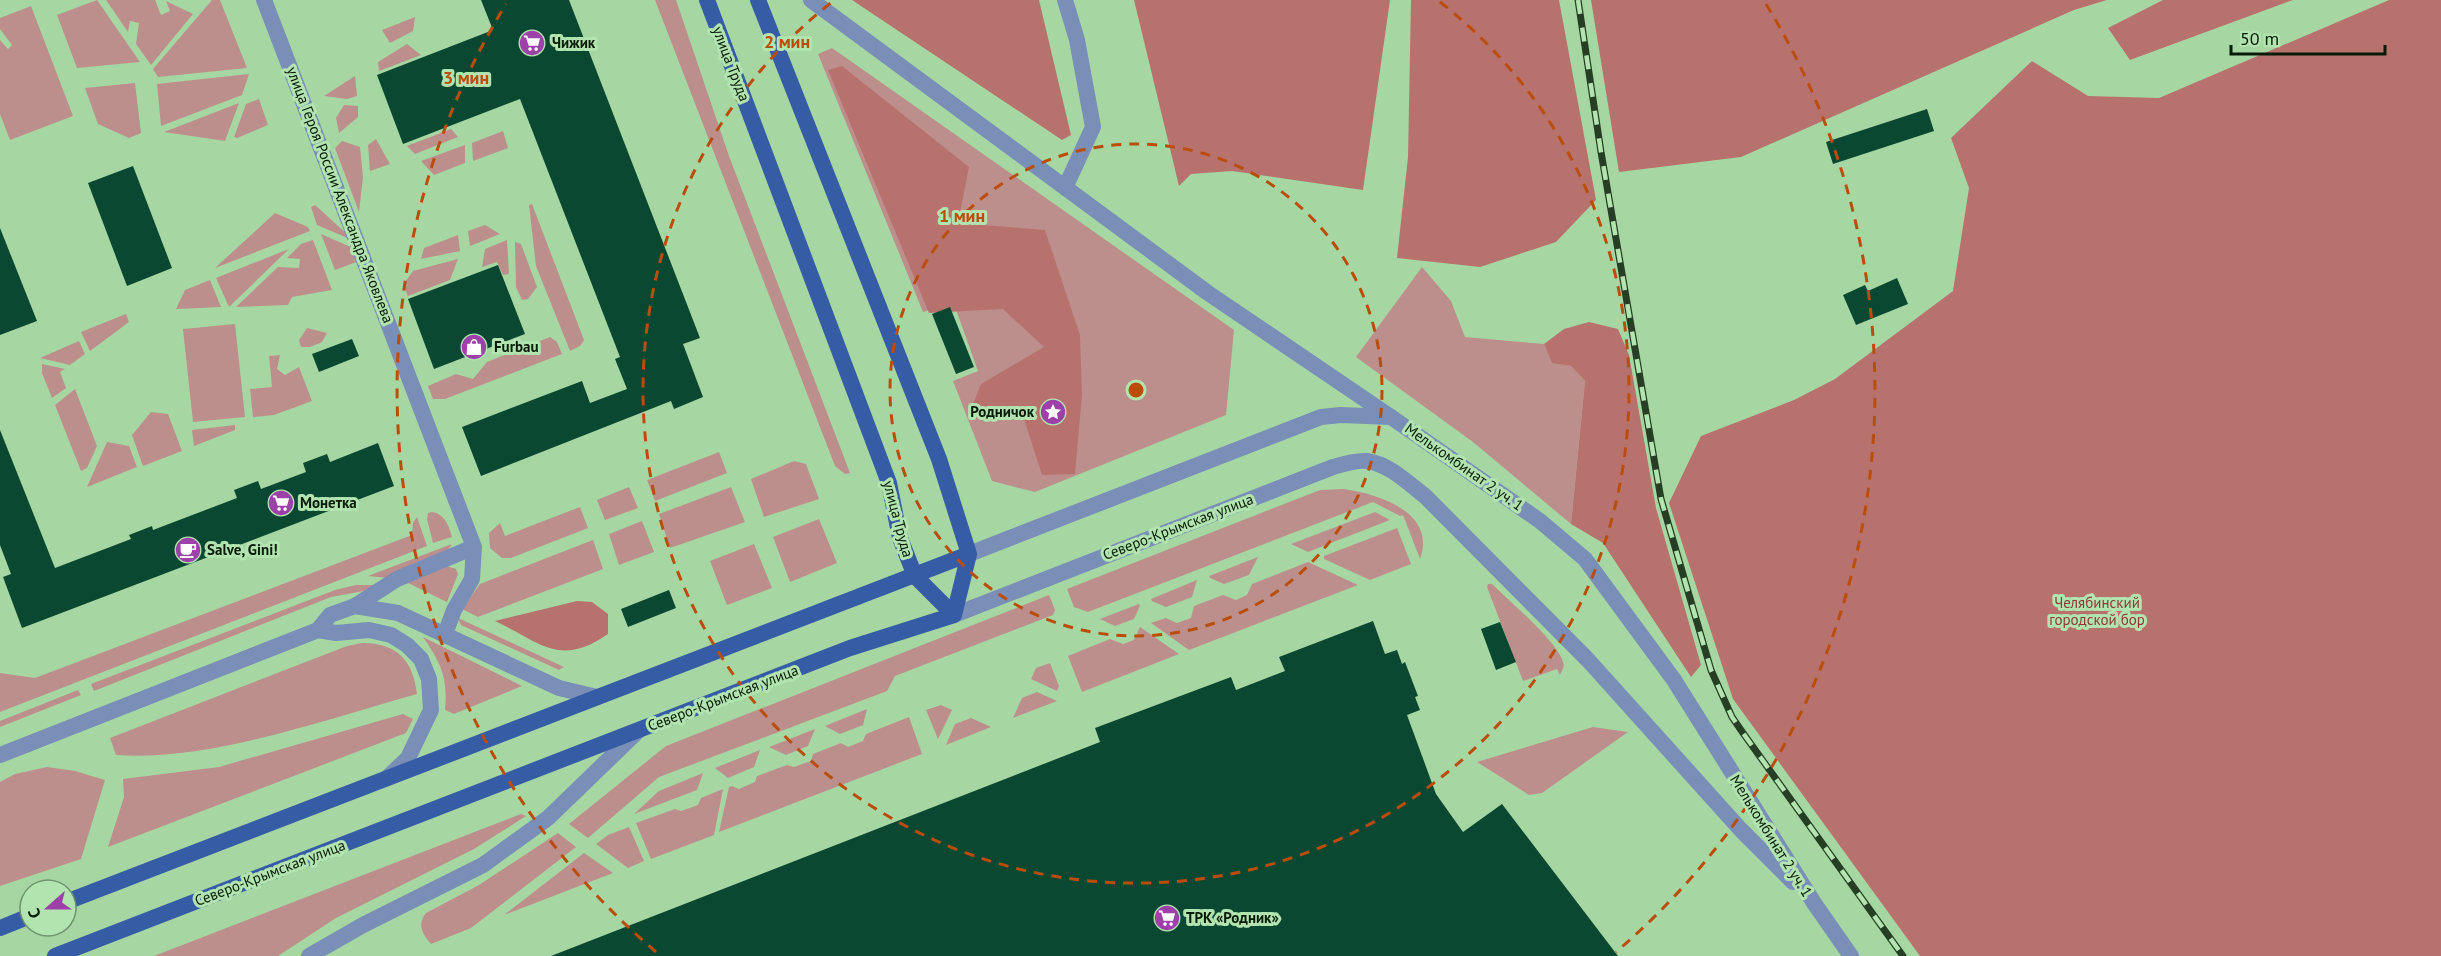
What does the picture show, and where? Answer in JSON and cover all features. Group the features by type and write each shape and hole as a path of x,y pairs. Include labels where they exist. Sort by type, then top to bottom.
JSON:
{"main road":[{"name":"улица Труда","path":"707,0 889,483 900,538 915,576 954,615"},
{"path":"758,0 939,459 969,554 954,615"},
{"path":"78,898 969,554"},
{"name":"Северо-Крымская улица","path":"55,956 850,648 954,615"},
{"path":"0,928 18,921"}],"street":[{"name":"улица Героя России Александра Яковлева","path":"264,0 474,547"},
{"name":"Мелькомбинат 2 уч. 1","path":"811,0 1208,293 1540,521 1585,560 1674,680 1814,903"},
{"path":"1065,0 1077,40 1093,127 1065,188"},
{"path":"969,554 1321,417 1341,415 1391,417"},
{"name":"Северо-Крымская улица","path":"954,615 1333,467 1367,461 1394,472"},
{"name":"Мелькомбинат 2 уч. 1","path":"1394,472 1425,496 1588,660 1741,830 1814,903"},
{"path":"0,755 318,630 330,615 356,606 397,579 474,547 472,579 454,610 445,634"},
{"path":"356,606 398,613 559,688 597,697"},
{"path":"318,630 336,633 369,630 391,634 421,659 429,679 430,710 408,758 386,779"},
{"path":"309,956 363,925 483,865 548,818 638,731"},
{"path":"1814,903 1851,956"}],"shaded area":[{"path":"97,0 140,62 77,68 57,15"},
{"path":"106,0 155,0 161,15 170,11 166,1 193,14 151,65 136,44 139,23 130,21 128,32"},
{"path":"212,0 220,0 247,68 158,77 153,69"},
{"path":"655,0 676,0 729,156 850,473 845,474 835,466"},
{"path":"31,6 73,116 10,140 0,114 0,40 8,49 12,45 0,29 0,18"},
{"path":"415,17 413,31 390,43 382,30"},
{"path":"407,44 421,55 379,71 378,62"},
{"path":"832,48 1234,330 1226,415 1035,492 992,481 953,381 978,371 954,304 923,312 818,54"},
{"path":"249,74 242,95 161,126 157,84"},
{"path":"355,76 357,96 347,99 324,96"},
{"path":"135,83 141,133 129,138 98,124 85,88"},
{"path":"259,99 268,125 237,138 234,137 246,104"},
{"path":"239,103 225,141 164,132"},
{"path":"344,105 358,106 358,117 339,133 336,118"},
{"path":"451,129 458,137 415,154 407,146"},
{"path":"503,131 508,148 473,161 472,143"},
{"path":"376,139 390,164 370,171 368,145"},
{"path":"342,141 360,147 363,177 359,212 335,148"},
{"path":"465,145 465,163 434,175 421,161"},
{"path":"532,204 584,340 580,346 570,351 536,266 529,205"},
{"path":"315,205 350,239 317,225 311,207"},
{"path":"275,213 308,227 310,231 215,268"},
{"path":"485,225 500,234 470,246 468,231"},
{"path":"321,234 353,248 359,261 335,270"},
{"path":"458,235 460,251 421,259 424,248"},
{"path":"313,240 332,290 292,297 288,305 236,307 278,267 299,268 300,259 287,258 301,244"},
{"path":"507,240 509,274 503,275 497,262 482,267 485,249"},
{"path":"515,242 521,244 537,287 528,299 522,300 516,287"},
{"path":"289,249 229,307 216,278"},
{"path":"458,259 450,280 408,296 403,285 413,271"},
{"path":"1422,267 1451,301 1465,337 1544,344 1552,362 1571,366 1585,381 1571,524 1473,442 1356,357"},
{"path":"210,280 221,307 176,309 185,290"},
{"path":"126,314 129,322 90,351 81,332"},
{"path":"235,324 245,417 193,422 183,329"},
{"path":"307,328 327,333 322,342 310,347 301,347 299,340"},
{"path":"550,337 557,342 562,354 445,399 433,399 428,386 456,374 473,379 487,362"},
{"path":"79,341 85,354 70,365 40,358"},
{"path":"280,355 277,369 285,375 299,367 312,401 274,415 253,417 250,389 272,387 269,356"},
{"path":"42,364 65,369 60,372 66,388 52,398 42,373"},
{"path":"75,389 97,446 87,468 81,471 55,405"},
{"path":"151,412 168,414 182,451 143,466 132,435"},
{"path":"235,425 235,430 194,446 192,430"},
{"path":"107,442 129,446 137,467 87,487"},
{"path":"719,452 727,473 655,501 647,480"},
{"path":"794,461 806,464 819,499 764,517 751,479"},
{"path":"629,487 638,508 605,520 597,500"},
{"path":"731,487 745,522 670,548 659,514"},
{"path":"1344,489 1373,495 1401,508 1412,518 1420,529 1423,543 1420,559 1403,515 1400,516 1373,502 1088,612 1074,607 1067,589 1320,490"},
{"path":"580,507 588,528 511,558 502,558 490,548 489,533 500,523 505,536"},
{"path":"432,512 443,518 452,537 433,543 427,519 428,513"},
{"path":"1375,512 1390,520 1308,552 1291,544"},
{"path":"417,517 427,546 0,712 0,673 35,678 412,535 413,523"},
{"path":"819,519 837,563 790,582 773,537"},
{"path":"642,521 654,552 619,565 609,534"},
{"path":"1397,528 1411,564 1370,580 1324,559 1324,556"},
{"path":"593,540 603,569 478,617 462,609 480,584"},
{"path":"452,544 448,550 388,578 368,576"},
{"path":"754,544 772,588 727,605 710,561"},
{"path":"1258,557 1249,575 1224,584 1209,576"},
{"path":"1308,562 1358,585 1189,650 1151,623 1166,618 1177,623 1191,618 1194,606 1223,595 1236,600 1247,595 1252,584"},
{"path":"447,566 456,569 458,574 447,602 406,582"},
{"path":"1197,580 1192,597 1166,607 1151,599"},
{"path":"1488,584 1492,584 1552,643 1564,664 1560,675 1557,669 1523,681 1487,587"},
{"path":"356,585 375,585 364,591 331,597 94,691 91,684 335,590"},
{"path":"1049,595 1055,610 1053,615 895,676 887,691 659,777 588,838 569,824 666,746"},
{"path":"1139,604 1134,619 1115,626 1100,619"},
{"path":"458,618 564,667 559,670 461,625"},
{"path":"1140,627 1179,654 1082,692 1068,656 1110,639 1123,644 1134,640"},
{"path":"423,637 522,686 454,714 445,710 446,699 442,671"},
{"path":"362,643 385,646 401,656 412,672 417,694 267,737 228,745 189,752 116,755 110,738 347,646"},
{"path":"1050,663 1059,686 1057,691 1031,679 1036,668"},
{"path":"78,690 81,695 0,727 0,721"},
{"path":"1037,692 1057,701 1013,718 1022,698"},
{"path":"941,705 952,710 938,739 926,710"},
{"path":"867,709 863,725 840,734 825,726"},
{"path":"403,714 413,719 406,733 108,847 124,797 123,779 219,767"},
{"path":"909,717 922,754 719,832 729,787 739,789 755,782 757,776 787,765 794,767 811,761 813,754 841,743 848,747 863,741 866,734"},
{"path":"971,718 991,727 946,745 955,724"},
{"path":"1593,727 1628,732 1542,793 1529,795 1477,762"},
{"path":"815,729 808,746 786,755 769,747"},
{"path":"760,750 754,767 728,778 715,768"},
{"path":"47,767 75,771 105,780 81,859 18,878 18,880 0,886 0,782 15,774"},
{"path":"703,773 697,790 634,814 659,791"},
{"path":"723,789 714,835 651,859 636,823 675,809 681,811 698,805 701,798"},
{"path":"521,814 526,816 474,849 336,918 278,956 154,956"},
{"path":"629,827 644,861 628,868 596,844 608,835"},
{"path":"558,833 576,847 471,928 431,944 421,925 426,913 479,885"},
{"path":"584,853 613,873 504,915"}],"green space":[{"path":"852,0 1039,0 1071,135 1062,140"},
{"path":"1134,0 1390,0 1363,190 1232,171 1191,174 1179,186"},
{"path":"1411,0 1559,0 1596,200 1556,242 1480,267 1397,258 1408,157"},
{"path":"1591,0 2107,0 2074,10 1741,157 1619,172"},
{"path":"2163,0 2293,0 2130,60 2108,28"},
{"name":"Челябинский городской бор","path":"2389,0 2441,0 2441,956 1920,956 1733,699 1669,503 1701,436 1794,400 1835,379 1953,291 1969,188 1951,138 2032,61 2088,96 2159,98"},
{"path":"842,66 969,167 958,223 1045,230 1080,335 1082,395 1075,474 1042,475 1024,419 973,404 981,384 1044,347 1003,309 929,313 828,70"},
{"path":"1589,322 1618,329 1629,355 1656,508 1701,665 1691,677 1603,543 1571,524 1585,381 1571,366 1552,363 1544,344 1564,329"},
{"path":"577,601 592,602 608,614 608,634 591,644 576,649 550,648 495,621"}],"building":[{"path":"481,0 569,0 700,338 683,344 703,397 674,409 671,401 481,476 462,427 582,381 590,403 627,389 615,359 620,357 520,99 403,144 377,75 493,30"},
{"path":"1927,109 1934,131 1833,164 1826,142"},
{"path":"133,166 172,268 127,286 88,183"},
{"path":"0,228 37,321 0,335"},
{"path":"498,265 525,334 434,369 408,299"},
{"path":"1897,278 1908,304 1856,325 1843,295 1865,285 1868,291"},
{"path":"950,307 974,367 956,374 932,314"},
{"path":"352,339 359,356 319,372 312,354"},
{"path":"0,430 55,568 131,539 129,535 152,526 153,530 237,498 234,490 258,481 261,489 306,472 303,463 327,454 330,462 378,443 394,486 22,628 3,577 11,574 0,545"},
{"path":"669,590 676,608 628,627 621,609"},
{"path":"1373,621 1385,654 1397,650 1402,664 1405,662 1418,696 1415,697 1420,710 1407,715 1436,794 1463,832 1502,804 1618,956 551,956 1100,742 1095,728 1231,677 1236,690 1285,671 1279,657"},
{"path":"1500,622 1516,662 1496,670 1481,629"}],"railway":[{"path":"1578,0 1601,152 1661,499 1711,670 1732,717 1903,956"}],"place":[{"name":"Чижик","path":"532,43"},
{"name":"Furbau","path":"474,347"},
{"name":"Родничок","path":"1053,412"},
{"name":"Монетка","path":"281,503"},
{"name":"Salve, Gini!","path":"188,550"},
{"name":"ТРК «Родник»","path":"1167,918"}]}
